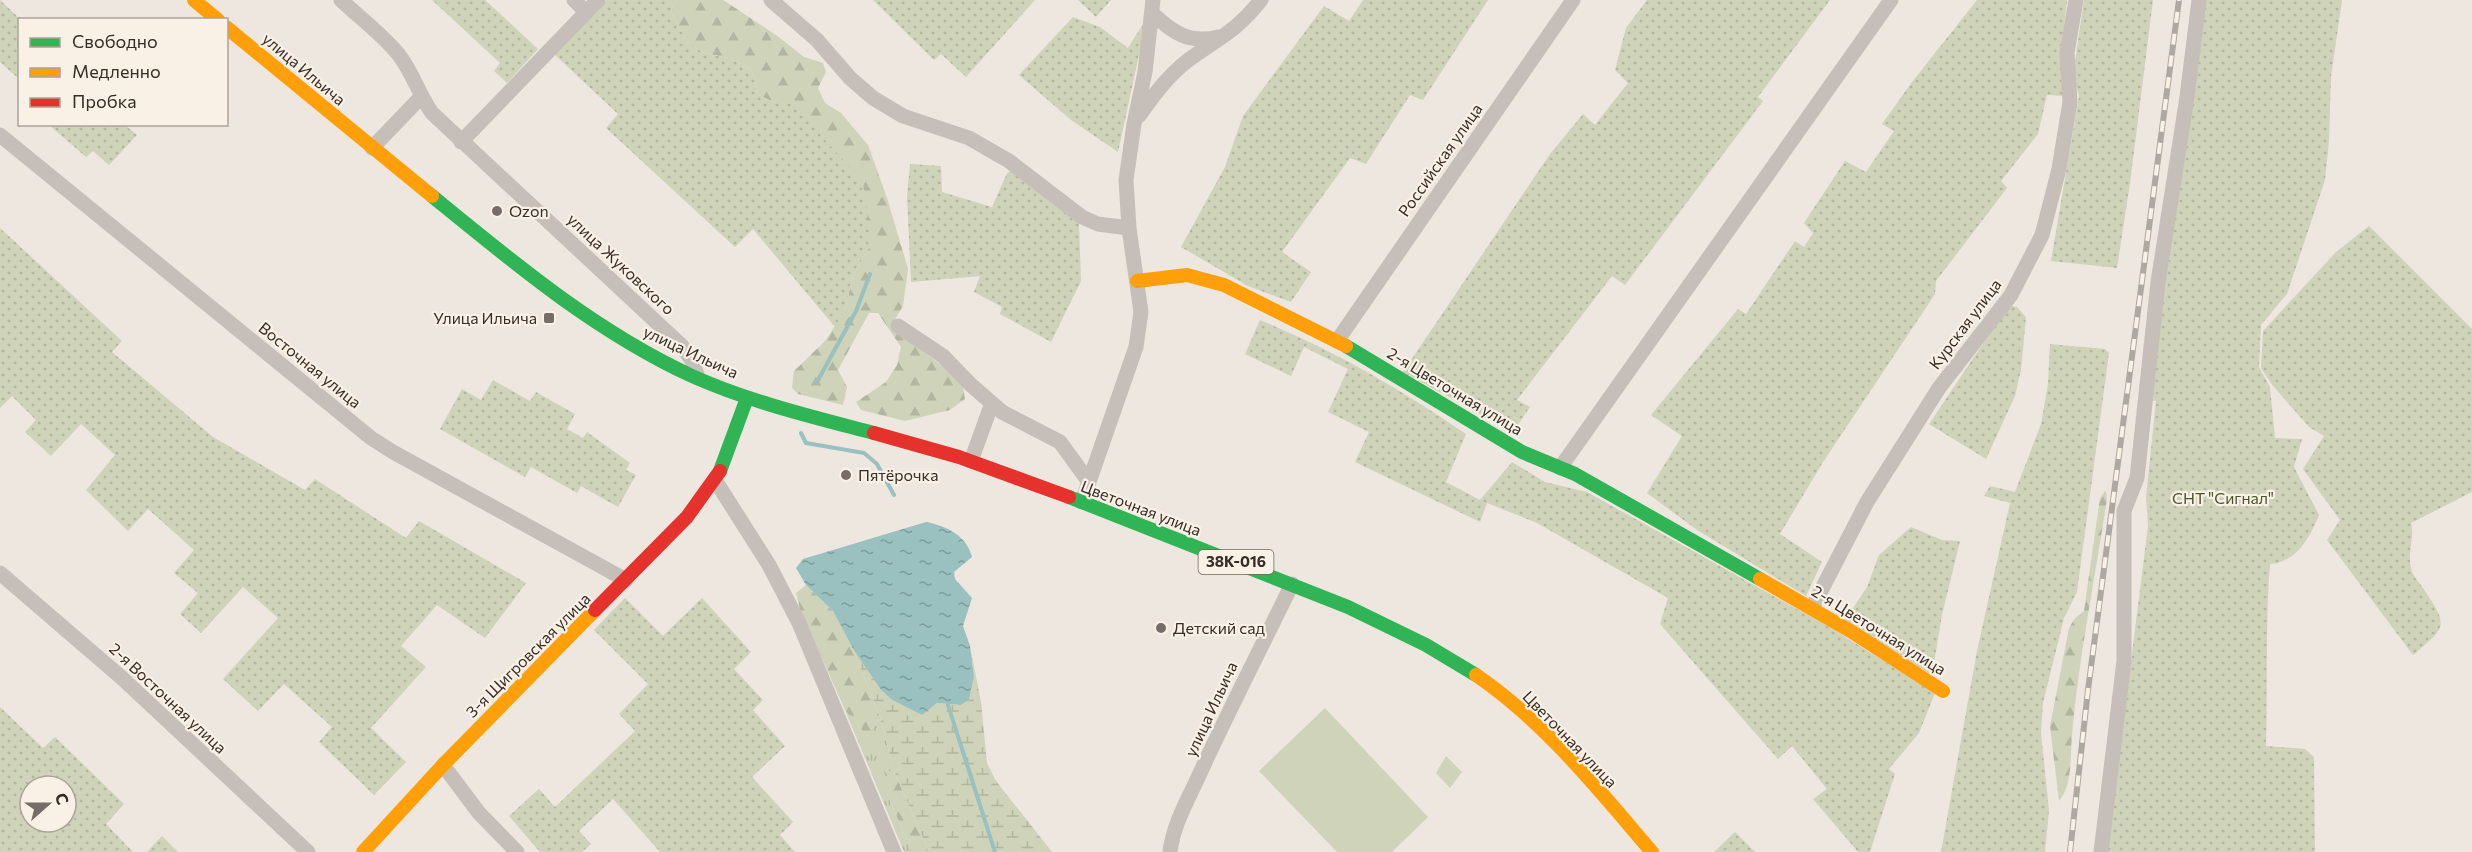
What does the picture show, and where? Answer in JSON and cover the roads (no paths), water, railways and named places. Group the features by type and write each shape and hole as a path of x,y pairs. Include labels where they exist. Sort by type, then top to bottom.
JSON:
{"main road":[{"path":"194,0 216,18"},
{"name":"улица Ильича","path":"228,29 537,282 585,317 634,346 698,378 747,398 724,464 716,480"},
{"name":"2-я Цветочная улица","path":"1137,280 1187,275 1224,285 1337,341 1522,452 1560,468 1812,608 1943,691"},
{"name":"Цветочная улица","path":"747,398 971,461 1292,584 1423,642 1499,691 1535,722 1564,751 1652,852"},
{"name":"3-я Щигровская улица","path":"363,852 442,765 687,517 716,480"}],"street":[{"name":"улица Жуковского","path":"341,0 399,54 410,71 421,98 432,113 682,346 693,362 698,378"},
{"path":"573,0 586,12"},
{"path":"461,142 598,0"},
{"path":"771,0 817,40 849,78 873,98 903,116 969,138 1009,160 1082,217 1098,224 1129,228"},
{"path":"1134,124 1157,90 1187,62 1227,36 1262,0"},
{"name":"Российская улица","path":"1337,341 1574,0"},
{"path":"1560,468 1891,0"},
{"name":"Курская улица","path":"1812,608 1867,502 1939,388 2011,295 2042,235 2059,169 2070,102 2067,53 2076,0"},
{"path":"2101,852 2124,661 2124,511 2137,478 2158,282 2187,97 2199,0"},
{"path":"1153,7 1171,31 1203,41 1227,36"},
{"path":"1082,502 1136,347 1141,312 1129,228 1126,180 1134,124 1145,72 1153,7"},
{"path":"372,148 421,98"},
{"name":"Восточная улица","path":"0,135 371,438 393,453 626,580"},
{"path":"898,326 943,356 1002,412 1060,442 1089,482"},
{"path":"971,461 992,403"},
{"path":"716,480 769,565 799,623 894,852"},
{"name":"2-я Восточная улица","path":"0,573 122,678 308,852"},
{"name":"улица Ильича","path":"1170,852 1172,837 1193,788 1232,703 1292,584"},
{"path":"442,765 479,813 517,852"}],"water":[{"path":"926,522 955,533 966,543 972,557 954,572 955,579 972,598 963,626 970,646 974,677 969,700 961,705 937,703 922,715 892,700 881,690 853,649 833,611 806,585 796,568 803,559"}],"waterway":[{"path":"817,382 856,311 870,274"},
{"path":"801,433 806,443 864,453 877,464 894,495"},
{"path":"948,705 995,852"}],"railway":[{"path":"2070,852 2088,690 2179,0"}],"place":[{"name":"Ozon","path":"497,211"},
{"name":"Улица Ильича","path":"549,318"},
{"name":"Пятёрочка","path":"846,475"},
{"name":"Детский сад","path":"1161,628"}],"park label":[{"name":"СНТ \"Сигнал\"","path":"2223,498"}]}
